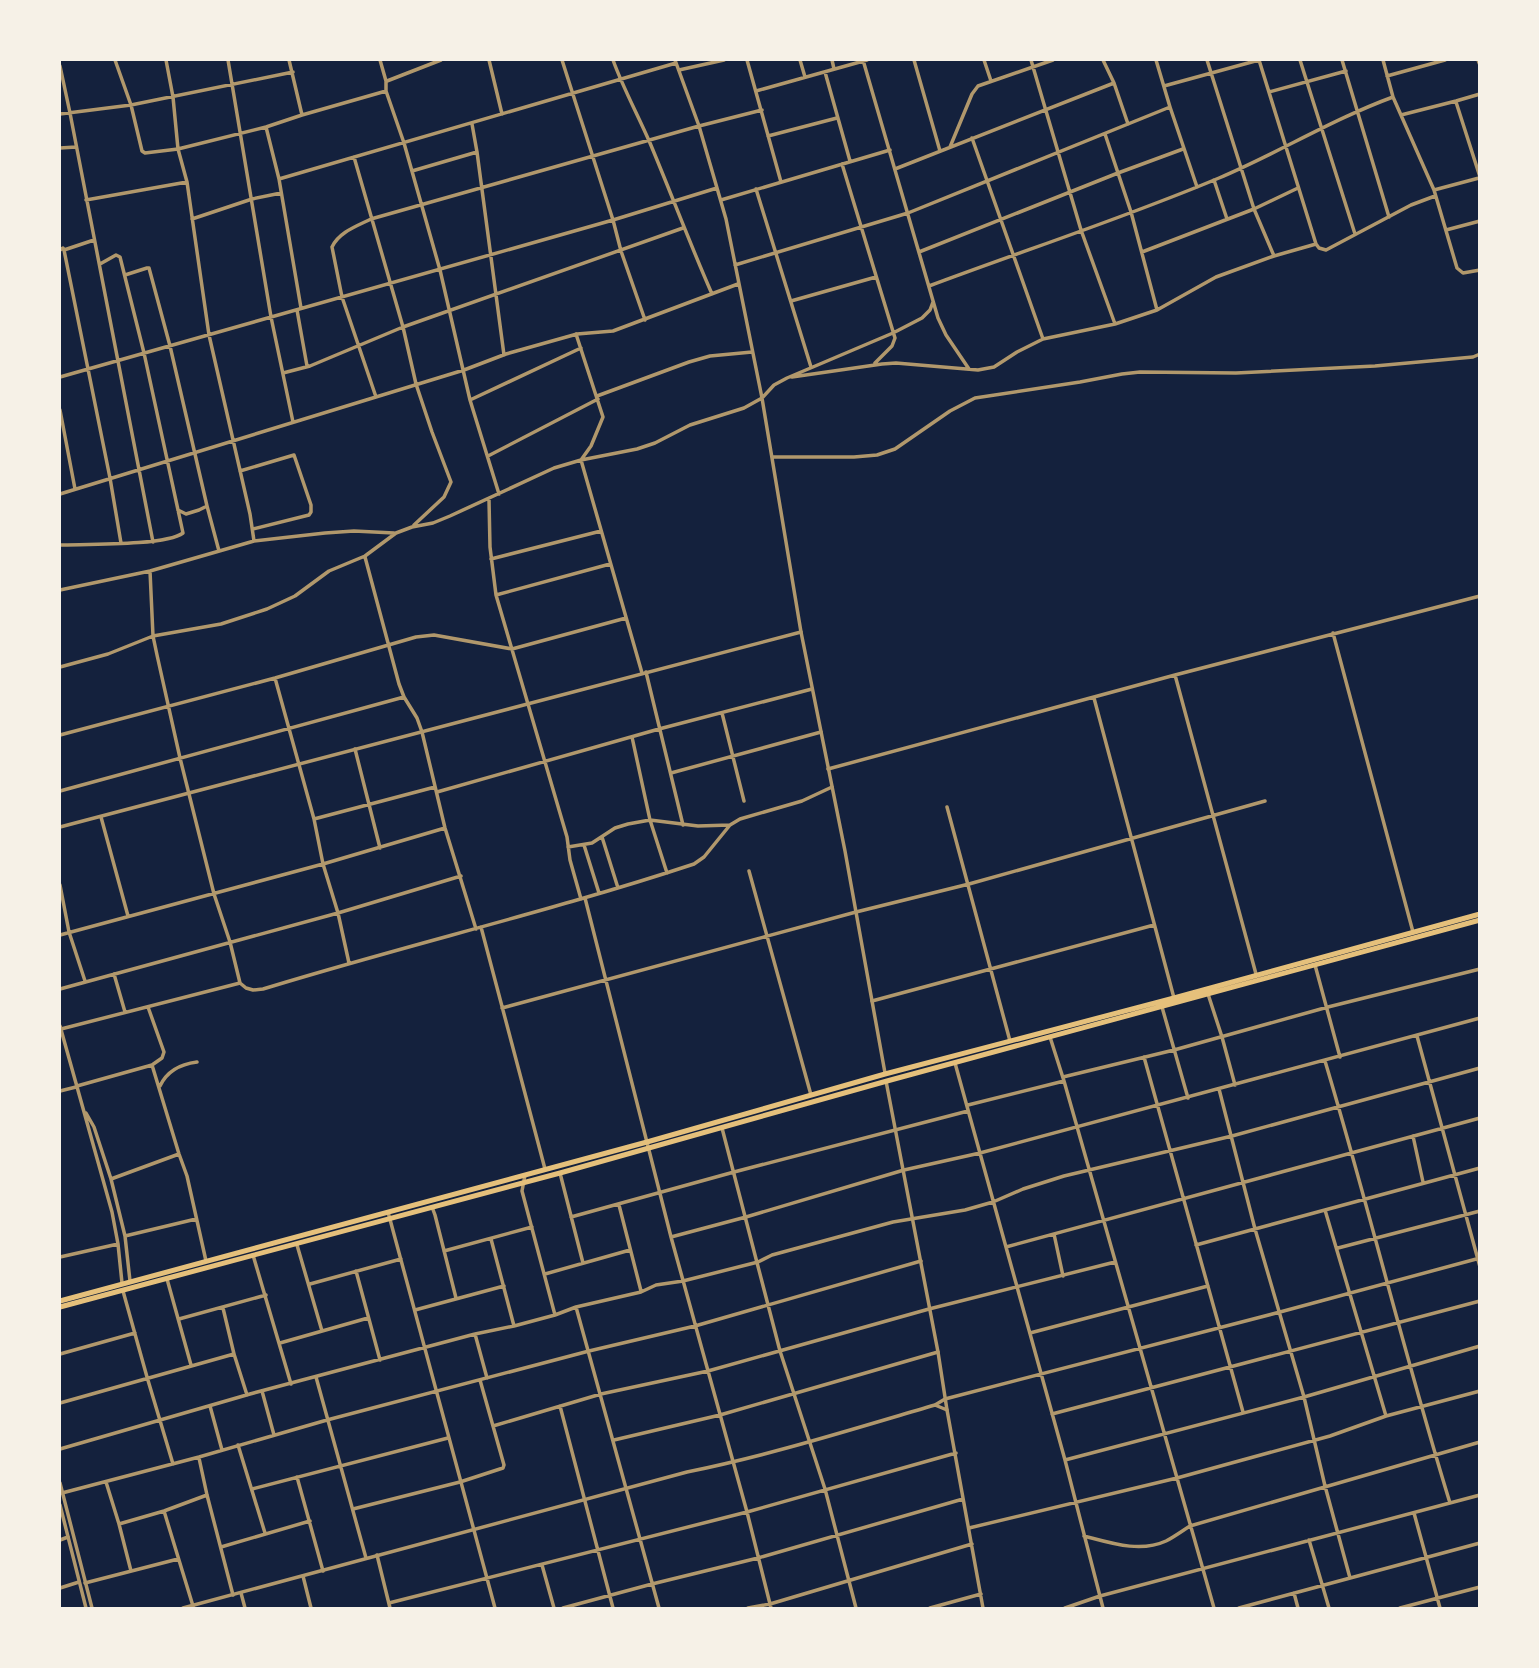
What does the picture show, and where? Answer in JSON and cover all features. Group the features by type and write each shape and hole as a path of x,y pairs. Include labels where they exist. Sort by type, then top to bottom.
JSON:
{"main road":[{"path":"60,1304 206,1261 296,1243 389,1215 432,1207 545,1170 722,1128 1010,1041 1479,914"},
{"path":"130,1284 165,1278 524,1178 560,1173 811,1095 955,1063 1479,920"}],"street":[{"path":"115,60 131,105 142,151 145,153 178,149 266,127 386,91"},
{"path":"166,60 178,149 187,182 208,335 254,541"},
{"path":"228,60 271,317 293,422"},
{"path":"289,60 302,115"},
{"path":"380,60 386,91 404,143 440,270 470,400 499,494"},
{"path":"386,81 441,60"},
{"path":"489,60 502,114"},
{"path":"562,60 645,320"},
{"path":"613,60 712,294"},
{"path":"679,70 724,60"},
{"path":"747,60 780,182"},
{"path":"800,60 805,77"},
{"path":"832,60 834,69"},
{"path":"756,91 864,60 933,302 942,328 969,369"},
{"path":"914,60 940,151"},
{"path":"984,60 991,80"},
{"path":"1031,60 1082,230 1115,324"},
{"path":"950,147 972,94 978,86 1054,60"},
{"path":"1103,60 1128,124"},
{"path":"1156,60 1197,187"},
{"path":"1207,60 1254,209 1274,256"},
{"path":"1164,86 1259,60 1319,248 1326,250 1389,216 1436,196"},
{"path":"1300,60 1355,233"},
{"path":"1342,60 1389,216"},
{"path":"1383,60 1393,97 1434,190 1458,270 1463,273 1479,270"},
{"path":"1388,76 1445,60"},
{"path":"1478,60 1479,65"},
{"path":"279,179 472,124 675,61 699,126 721,200 762,398 801,632 856,912 983,1608"},
{"path":"60,66 153,542"},
{"path":"1269,92 1346,71"},
{"path":"60,114 131,105 293,72"},
{"path":"825,72 850,161"},
{"path":"895,169 1114,83"},
{"path":"1401,115 1479,94"},
{"path":"929,286 1197,187 1393,97"},
{"path":"1434,190 1479,177 1456,101"},
{"path":"735,265 908,213 1170,107"},
{"path":"376,397 342,297 332,247 341,235 371,219 762,110"},
{"path":"768,136 838,118"},
{"path":"472,124 504,355"},
{"path":"266,127 279,179 307,367"},
{"path":"1105,133 1131,212 1157,310"},
{"path":"972,138 1043,340"},
{"path":"60,148 76,147"},
{"path":"919,252 1183,149"},
{"path":"721,200 890,150"},
{"path":"412,171 477,152"},
{"path":"354,157 403,327 416,384 451,482 444,497 412,527"},
{"path":"842,164 895,338 892,346 873,365"},
{"path":"1214,180 1227,219"},
{"path":"86,200 187,182"},
{"path":"60,377 491,256 717,188"},
{"path":"1142,252 1254,209 1298,188"},
{"path":"757,189 811,367"},
{"path":"192,219 281,192"},
{"path":"1446,230 1479,221"},
{"path":"283,373 307,367 403,327 683,228"},
{"path":"94,240 62,250 121,543"},
{"path":"787,378 897,363 978,370 994,367 1043,340 1115,324 1157,310 1216,277 1316,244"},
{"path":"60,545 153,542 182,535 168,460 125,275 117,255 99,264"},
{"path":"125,275 149,268 219,551"},
{"path":"791,301 876,277"},
{"path":"60,494 464,370 504,355 576,334 613,331 738,284"},
{"path":"60,667 108,654 153,636 222,624 267,609 295,596 329,571 365,556 396,533 433,523 489,500 554,468 638,449 690,425 744,408 787,378 894,333 922,318 933,302"},
{"path":"576,334 602,421 591,446 581,460"},
{"path":"470,400 581,348"},
{"path":"488,456 597,398 689,362 710,356 752,352"},
{"path":"772,457 877,455 895,449 950,411 975,398 1122,373 1236,373 1375,366 1479,354"},
{"path":"60,410 75,489"},
{"path":"240,471 294,455 311,505 309,515 253,529"},
{"path":"581,460 644,673 683,825"},
{"path":"489,500 491,559 496,595 545,761 570,860 607,981 647,1145 770,1606"},
{"path":"178,509 186,514 207,506"},
{"path":"60,590 150,571 254,541 354,531 396,533"},
{"path":"491,559 601,531"},
{"path":"365,556 404,697 411,706 422,732 445,828 479,928 545,1170"},
{"path":"496,595 610,564"},
{"path":"150,571 153,636 167,705 214,894 240,983 246,988 263,989 599,894 694,864 705,858 730,825 740,819 802,801 832,787"},
{"path":"828,769 1479,596"},
{"path":"60,735 275,678 416,637 434,635 512,649 626,618"},
{"path":"60,827 801,632"},
{"path":"1333,633 1413,932"},
{"path":"1175,675 1256,974"},
{"path":"275,678 314,818 349,963"},
{"path":"314,818 545,761 812,689"},
{"path":"60,791 404,697"},
{"path":"1094,698 1174,998"},
{"path":"722,713 744,801"},
{"path":"671,773 821,732"},
{"path":"632,737 650,820 667,873"},
{"path":"355,749 380,848"},
{"path":"502,1008 969,884 1265,801"},
{"path":"947,807 1010,1041"},
{"path":"101,817 128,917"},
{"path":"568,847 592,843 615,828 650,820 683,825 730,825"},
{"path":"60,935 445,828"},
{"path":"602,836 618,888"},
{"path":"584,845 599,894"},
{"path":"749,871 811,1095"},
{"path":"60,989 461,876"},
{"path":"60,886 69,932 85,981"},
{"path":"872,1001 1154,925"},
{"path":"1315,965 1340,1056"},
{"path":"968,1105 1328,1007 1479,969"},
{"path":"114,974 125,1012"},
{"path":"173,1464 122,1286 112,1212 60,1027 240,983"},
{"path":"1208,994 1235,1085"},
{"path":"60,1091 152,1065 162,1058 164,1052 148,1007"},
{"path":"1162,1007 1188,1098"},
{"path":"671,1237 904,1170 1158,1106 1479,1018"},
{"path":"1417,1035 1479,1267"},
{"path":"1050,1037 1214,1608"},
{"path":"1144,1057 1243,1412"},
{"path":"1325,1060 1450,1503"},
{"path":"160,1086 163,1078 172,1071 185,1064 197,1062"},
{"path":"955,1063 1065,1460 1102,1608"},
{"path":"152,1065 187,1176 206,1261"},
{"path":"60,1450 247,1395 425,1347 641,1292 656,1285 758,1262 772,1255 893,1222 965,1210 1089,1169 1232,1136 1479,1068"},
{"path":"1219,1089 1255,1229 1292,1352 1350,1578"},
{"path":"83,1108 94,1127 111,1179 125,1236 130,1284"},
{"path":"571,1217 968,1111"},
{"path":"1006,1247 1479,1118"},
{"path":"722,1128 780,1351 825,1489 856,1608"},
{"path":"1413,1136 1423,1183"},
{"path":"111,1179 178,1154"},
{"path":"1196,1245 1479,1168"},
{"path":"560,1173 583,1263"},
{"path":"524,1178 522,1191 555,1315"},
{"path":"619,1205 641,1292"},
{"path":"432,1207 456,1298"},
{"path":"1325,1210 1386,1416"},
{"path":"1338,1248 1479,1211"},
{"path":"389,1215 495,1608"},
{"path":"125,1236 196,1219"},
{"path":"444,1251 532,1227"},
{"path":"1054,1234 1063,1276"},
{"path":"491,1239 514,1326"},
{"path":"296,1243 322,1331"},
{"path":"60,1257 118,1244"},
{"path":"545,1274 631,1250"},
{"path":"253,1252 291,1384"},
{"path":"183,1608 584,1499 809,1442 935,1405 945,1399 1478,1258"},
{"path":"310,1284 401,1259"},
{"path":"62,1493 589,1350 695,1326 921,1261"},
{"path":"492,1426 601,1394 708,1371 929,1309 1115,1262"},
{"path":"356,1271 380,1360"},
{"path":"165,1278 168,1280 191,1365"},
{"path":"415,1310 504,1286"},
{"path":"1030,1333 1208,1286"},
{"path":"179,1319 266,1295"},
{"path":"1052,1414 1479,1301"},
{"path":"576,1307 659,1608"},
{"path":"223,1308 247,1395"},
{"path":"280,1343 368,1318"},
{"path":"60,1354 135,1333"},
{"path":"475,1334 487,1378"},
{"path":"1065,1460 1304,1397 1479,1346"},
{"path":"614,1440 720,1415 938,1352"},
{"path":"60,1403 234,1354"},
{"path":"316,1377 366,1558"},
{"path":"353,1509 460,1482 503,1468 480,1380"},
{"path":"262,1391 274,1435"},
{"path":"969,1528 1177,1478 1479,1391"},
{"path":"935,1405 947,1410"},
{"path":"210,1406 222,1450"},
{"path":"560,1406 613,1608"},
{"path":"252,1489 448,1438"},
{"path":"1084,1536 1122,1546 1138,1547 1165,1541 1190,1526 1479,1442"},
{"path":"238,1445 266,1534"},
{"path":"377,1555 389,1606 747,1512 956,1453"},
{"path":"199,1457 233,1595"},
{"path":"297,1477 323,1571"},
{"path":"106,1482 131,1571"},
{"path":"60,1483 86,1608"},
{"path":"1065,1608 1100,1596 1479,1494"},
{"path":"119,1524 207,1495"},
{"path":"563,1608 758,1558 964,1499"},
{"path":"60,1505 82,1583 92,1608"},
{"path":"164,1511 193,1606"},
{"path":"1414,1513 1440,1608"},
{"path":"220,1547 310,1521"},
{"path":"60,1540 68,1537"},
{"path":"1309,1540 1329,1608"},
{"path":"1239,1608 1479,1543"},
{"path":"748,1608 770,1606 849,1579 972,1544"},
{"path":"60,1588 178,1559"},
{"path":"542,1564 554,1608"},
{"path":"303,1576 311,1608"},
{"path":"1401,1608 1479,1587"},
{"path":"240,1593 245,1608"},
{"path":"1294,1593 1298,1608"},
{"path":"930,1608 981,1594"}]}
